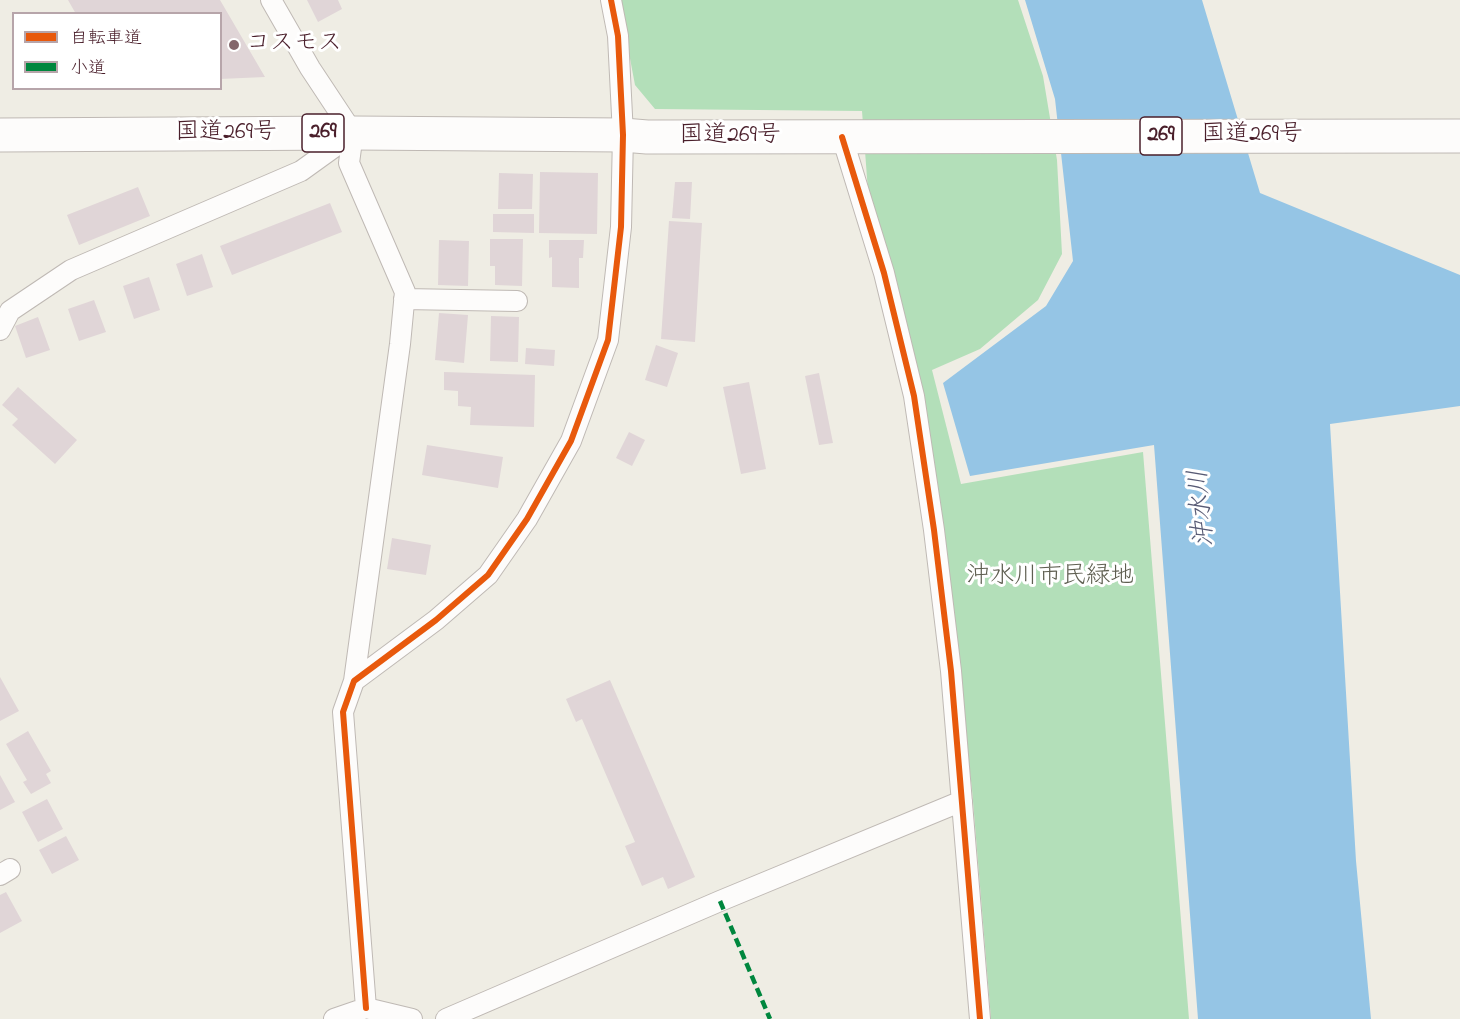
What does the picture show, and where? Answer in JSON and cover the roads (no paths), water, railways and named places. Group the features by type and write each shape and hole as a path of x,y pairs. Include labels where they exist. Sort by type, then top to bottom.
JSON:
{"highway":[{"name":"国道269号","path":"0,135 353,133 841,137 1460,136"}],"street":[{"path":"271,0 310,68 353,133 349,163 405,292 400,344 354,681 343,712 366,1008"},
{"path":"354,681 436,620 488,575 528,519 571,441 608,340 621,227 635,136 611,0"},
{"path":"0,330 10,311 71,270 302,171 353,133"},
{"path":"841,137 884,273 914,396 934,530 951,670 980,1019"},
{"path":"404,299 517,301"},
{"path":"446,1019 731,896 962,801"},
{"path":"334,1019 366,1008 412,1019"}],"water":[{"name":"沖水川","path":"1025,0 1202,0 1260,193 1460,275 1460,406 1330,424 1356,861 1371,1019 1198,1019 1154,445 970,476 943,383 1046,306 1073,261 1055,99"}],"place":[{"name":"コスモス","path":"234,45"}],"park label":[{"name":"沖水川市民緑地","path":"1050,578"}]}
